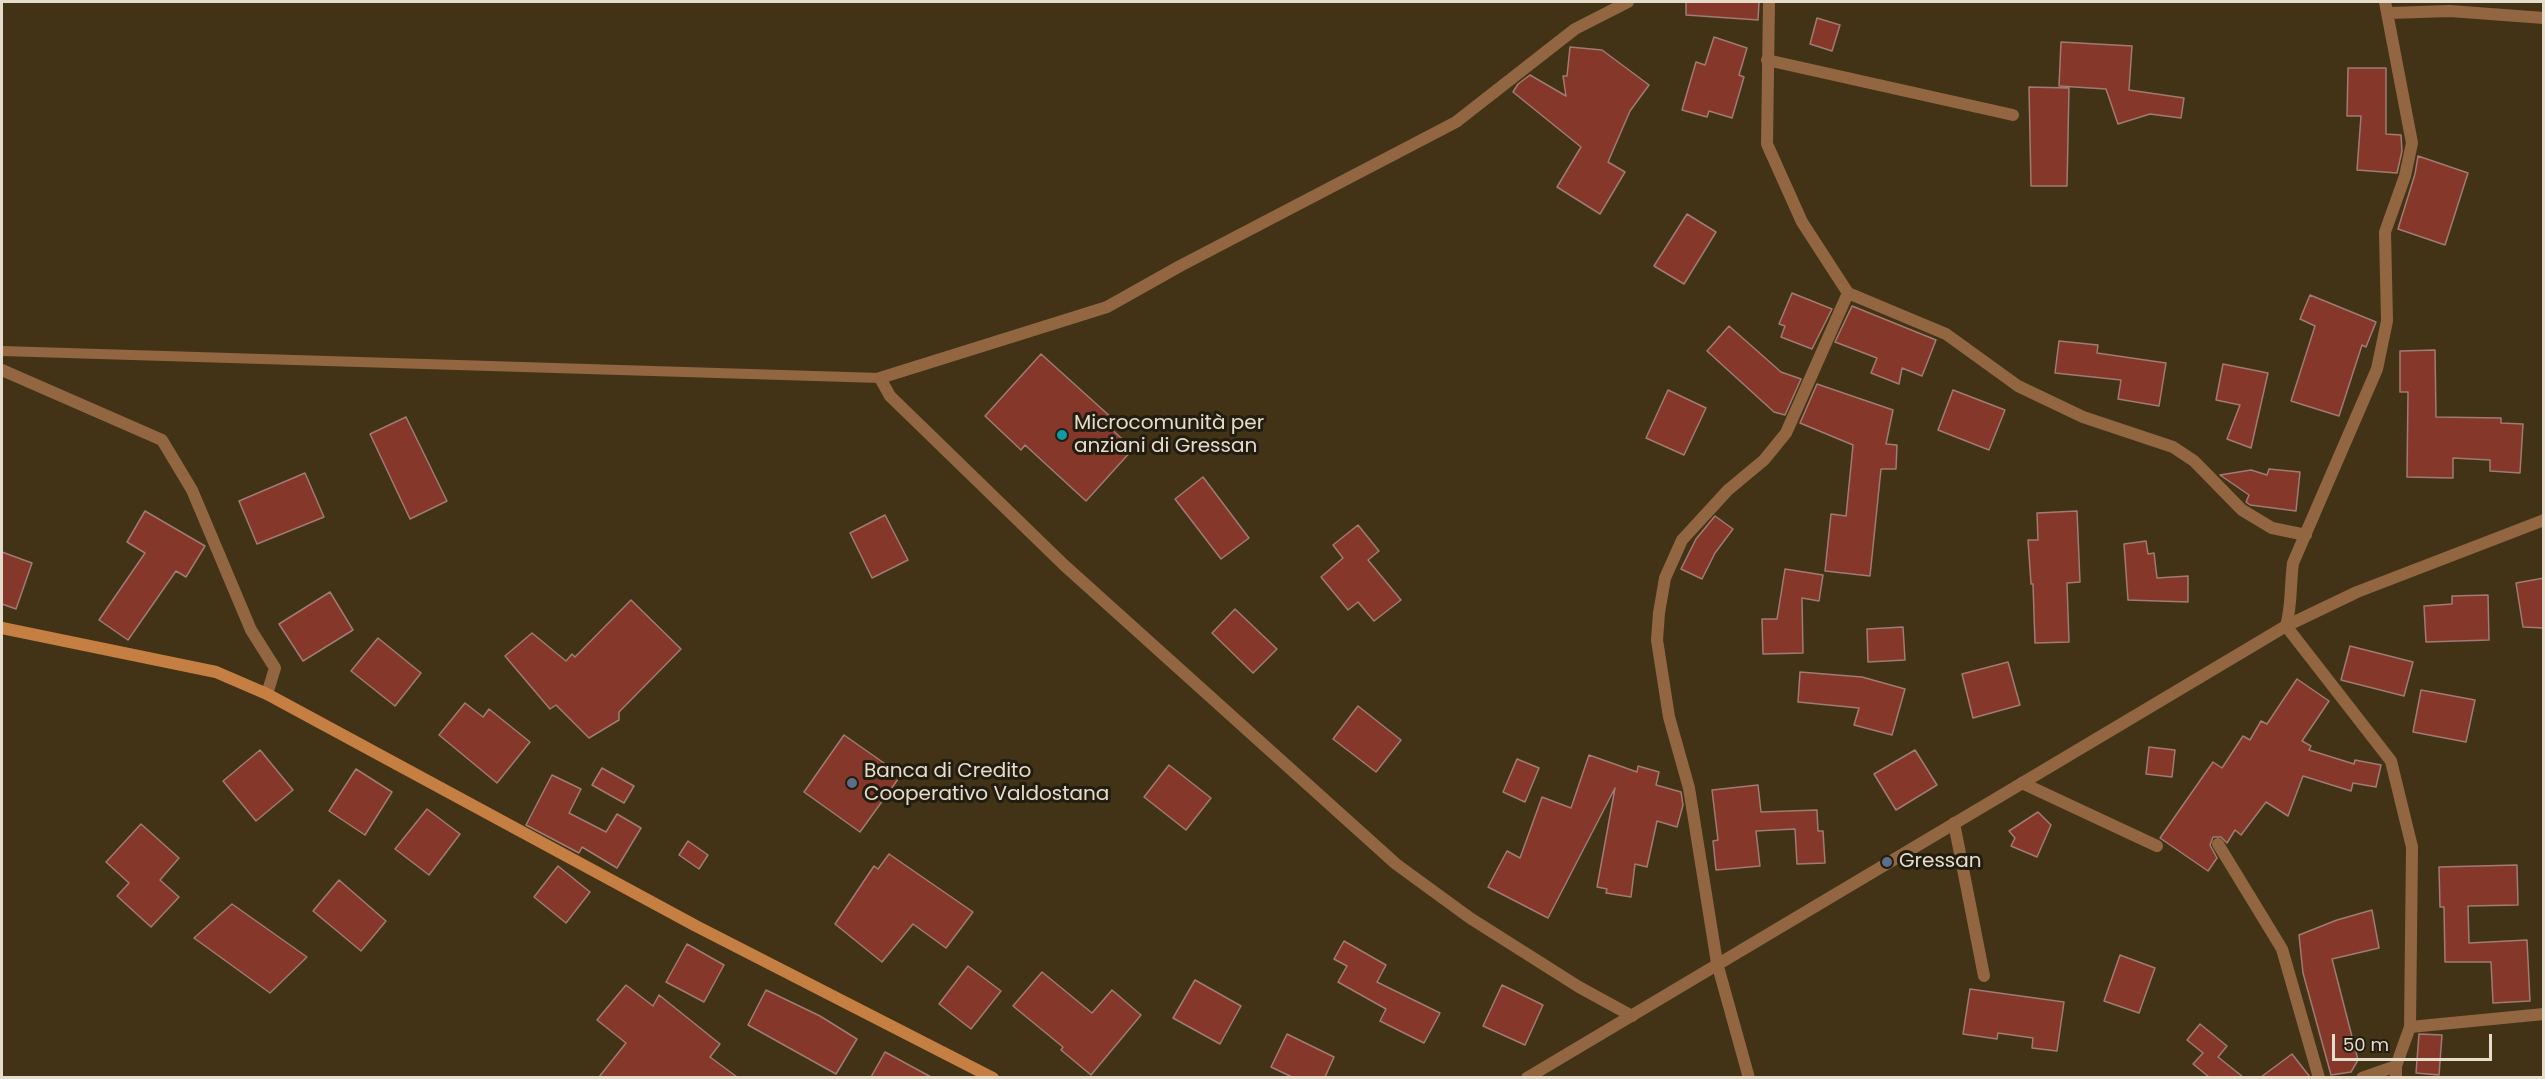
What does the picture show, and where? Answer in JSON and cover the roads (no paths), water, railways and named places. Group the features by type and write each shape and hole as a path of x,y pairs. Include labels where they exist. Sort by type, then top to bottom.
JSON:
{"main road":[{"path":"2,628 216,672 267,694 357,740 500,822 975,1074 993,1077"}],"street":[{"path":"1628,2 1575,29 1456,122 1180,266 1107,307 880,378 890,396 1064,565 1396,864 1470,918 1580,987 1632,1016"},
{"path":"1769,2 1767,144 1802,222 1848,293 1946,334 2018,386 2083,417 2173,447 2194,461 2242,510 2272,528 2306,536"},
{"path":"2286,626 2291,608 2289,589 2293,563 2377,369 2387,321 2385,232 2404,176 2412,143 2387,7 2544,18"},
{"path":"1767,60 2013,115"},
{"path":"1749,1077 1717,963 1689,788 1669,717 1657,640 1665,578 1682,540 1728,490 1764,460 1786,433 1848,293"},
{"path":"2,370 162,440 192,490 251,630 275,668 267,694"},
{"path":"1527,1077 2286,626 2357,592 2544,520"},
{"path":"2286,626 2391,761 2412,847 2410,1027 2396,1072 2362,1077"},
{"path":"2022,783 2157,846"},
{"path":"1954,823 1984,976"},
{"path":"2218,844 2282,949 2319,1077"},
{"path":"2410,1027 2544,1014"}],"lane":[{"path":"2,351 880,378"}],"place":[{"name":"Microcomunità per anziani di Gressan","path":"1062,435"},
{"name":"Banca di Credito Cooperativo Valdostana","path":"852,783"},
{"name":"Gressan","path":"1887,862"}]}
